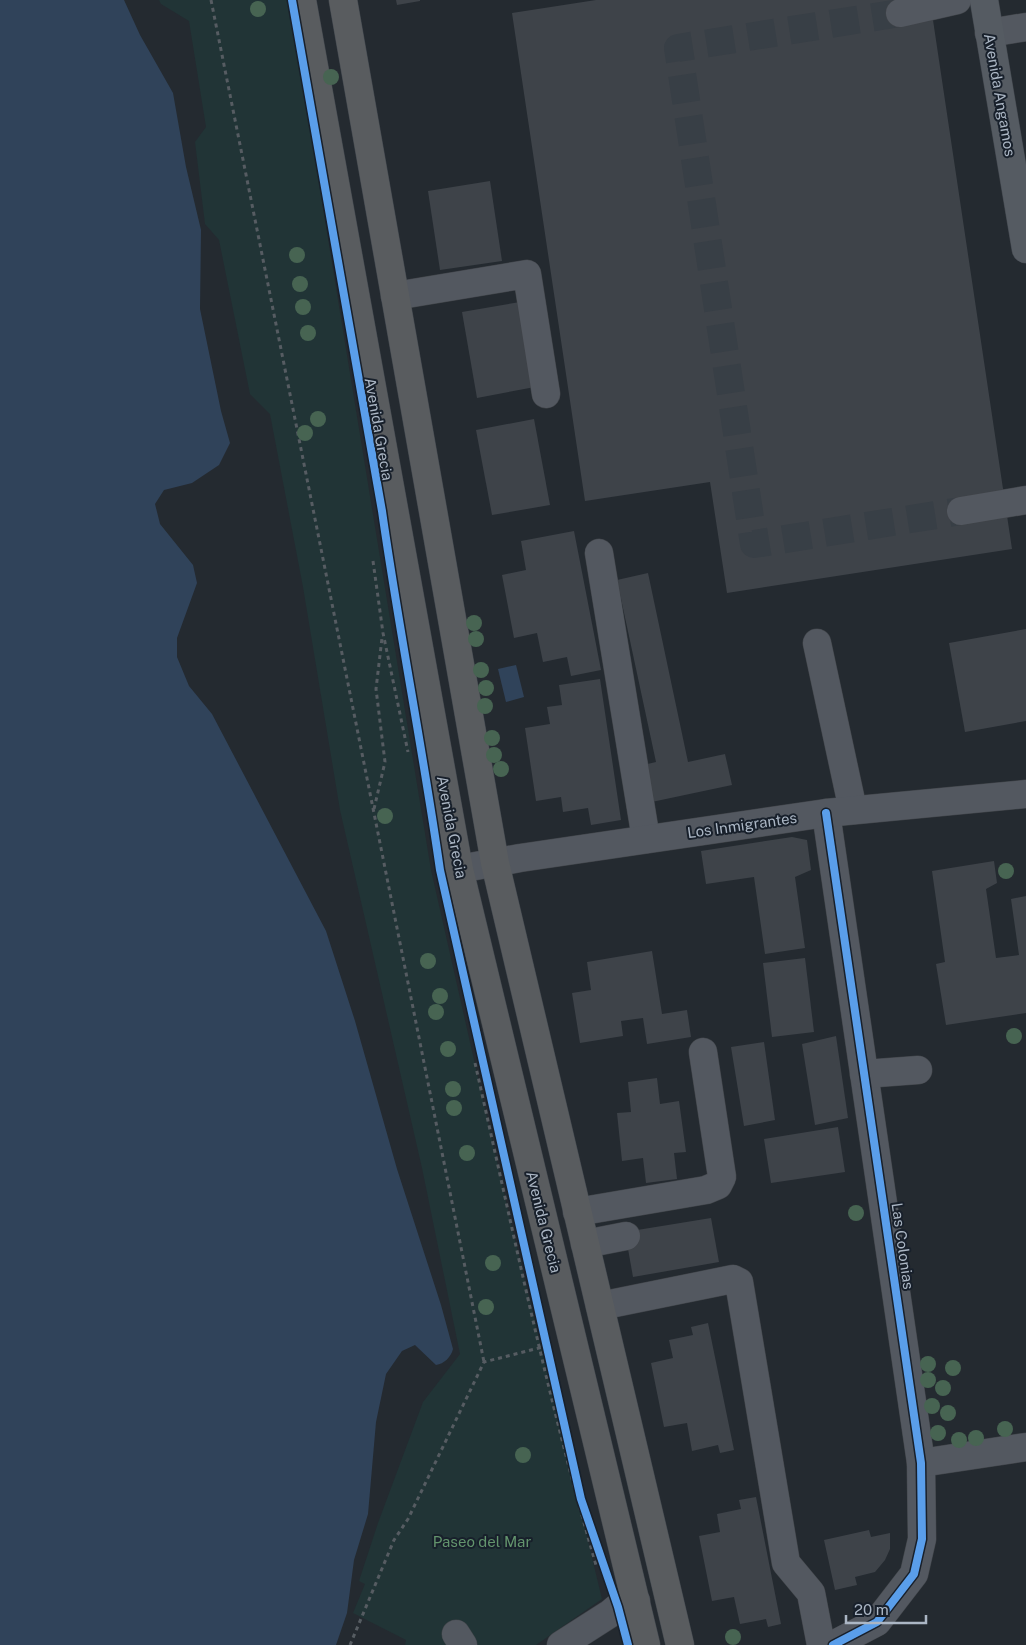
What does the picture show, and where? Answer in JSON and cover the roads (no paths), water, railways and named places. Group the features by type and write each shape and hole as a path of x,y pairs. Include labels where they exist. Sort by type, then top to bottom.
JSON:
{"highway":[{"name":"Avenida Grecia","path":"302,0 459,869 627,1604 646,1645"},
{"path":"343,0 494,862 585,1244 610,1304 680,1645"}],"main road":[{"name":"Avenida Angamos","path":"984,0 1026,249"}],"street":[{"path":"900,13 957,0"},
{"path":"989,33 1026,27"},
{"path":"395,296 527,274 546,394"},
{"path":"960,512 1026,500"},
{"path":"599,553 646,839"},
{"path":"817,643 852,810"},
{"name":"Los Inmigrantes","path":"459,869 494,862 826,813 1026,794"},
{"name":"Las Colonias","path":"826,813 921,1463 922,1539 914,1574 876,1622 836,1643"},
{"path":"577,1212 706,1190 718,1185 722,1177 704,1052"},
{"path":"864,1074 918,1070"},
{"path":"585,1244 626,1236"},
{"path":"610,1304 733,1278 739,1282 786,1563 811,1593 836,1643"},
{"path":"921,1463 1026,1447"},
{"path":"561,1645 627,1604"},
{"path":"798,1613 803,1645"}],"water":[{"path":"0,0 124,0 140,35 173,93 186,167 201,230 200,309 221,411 230,443 219,465 192,483 164,490 155,504 160,524 193,565 197,583 177,638 177,657 189,686 212,714 326,931 355,1021 397,1169 441,1305 453,1349 447,1360 436,1365 415,1345 402,1351 386,1374 376,1422 368,1514 354,1560 347,1613 336,1645 0,1645"},
{"path":"516,665 524,697 506,702 498,669"}],"tunnel":[{"path":"900,13 678,48 754,544 961,511"}],"park label":[{"name":"Paseo del Mar","path":"482,1541"}]}
